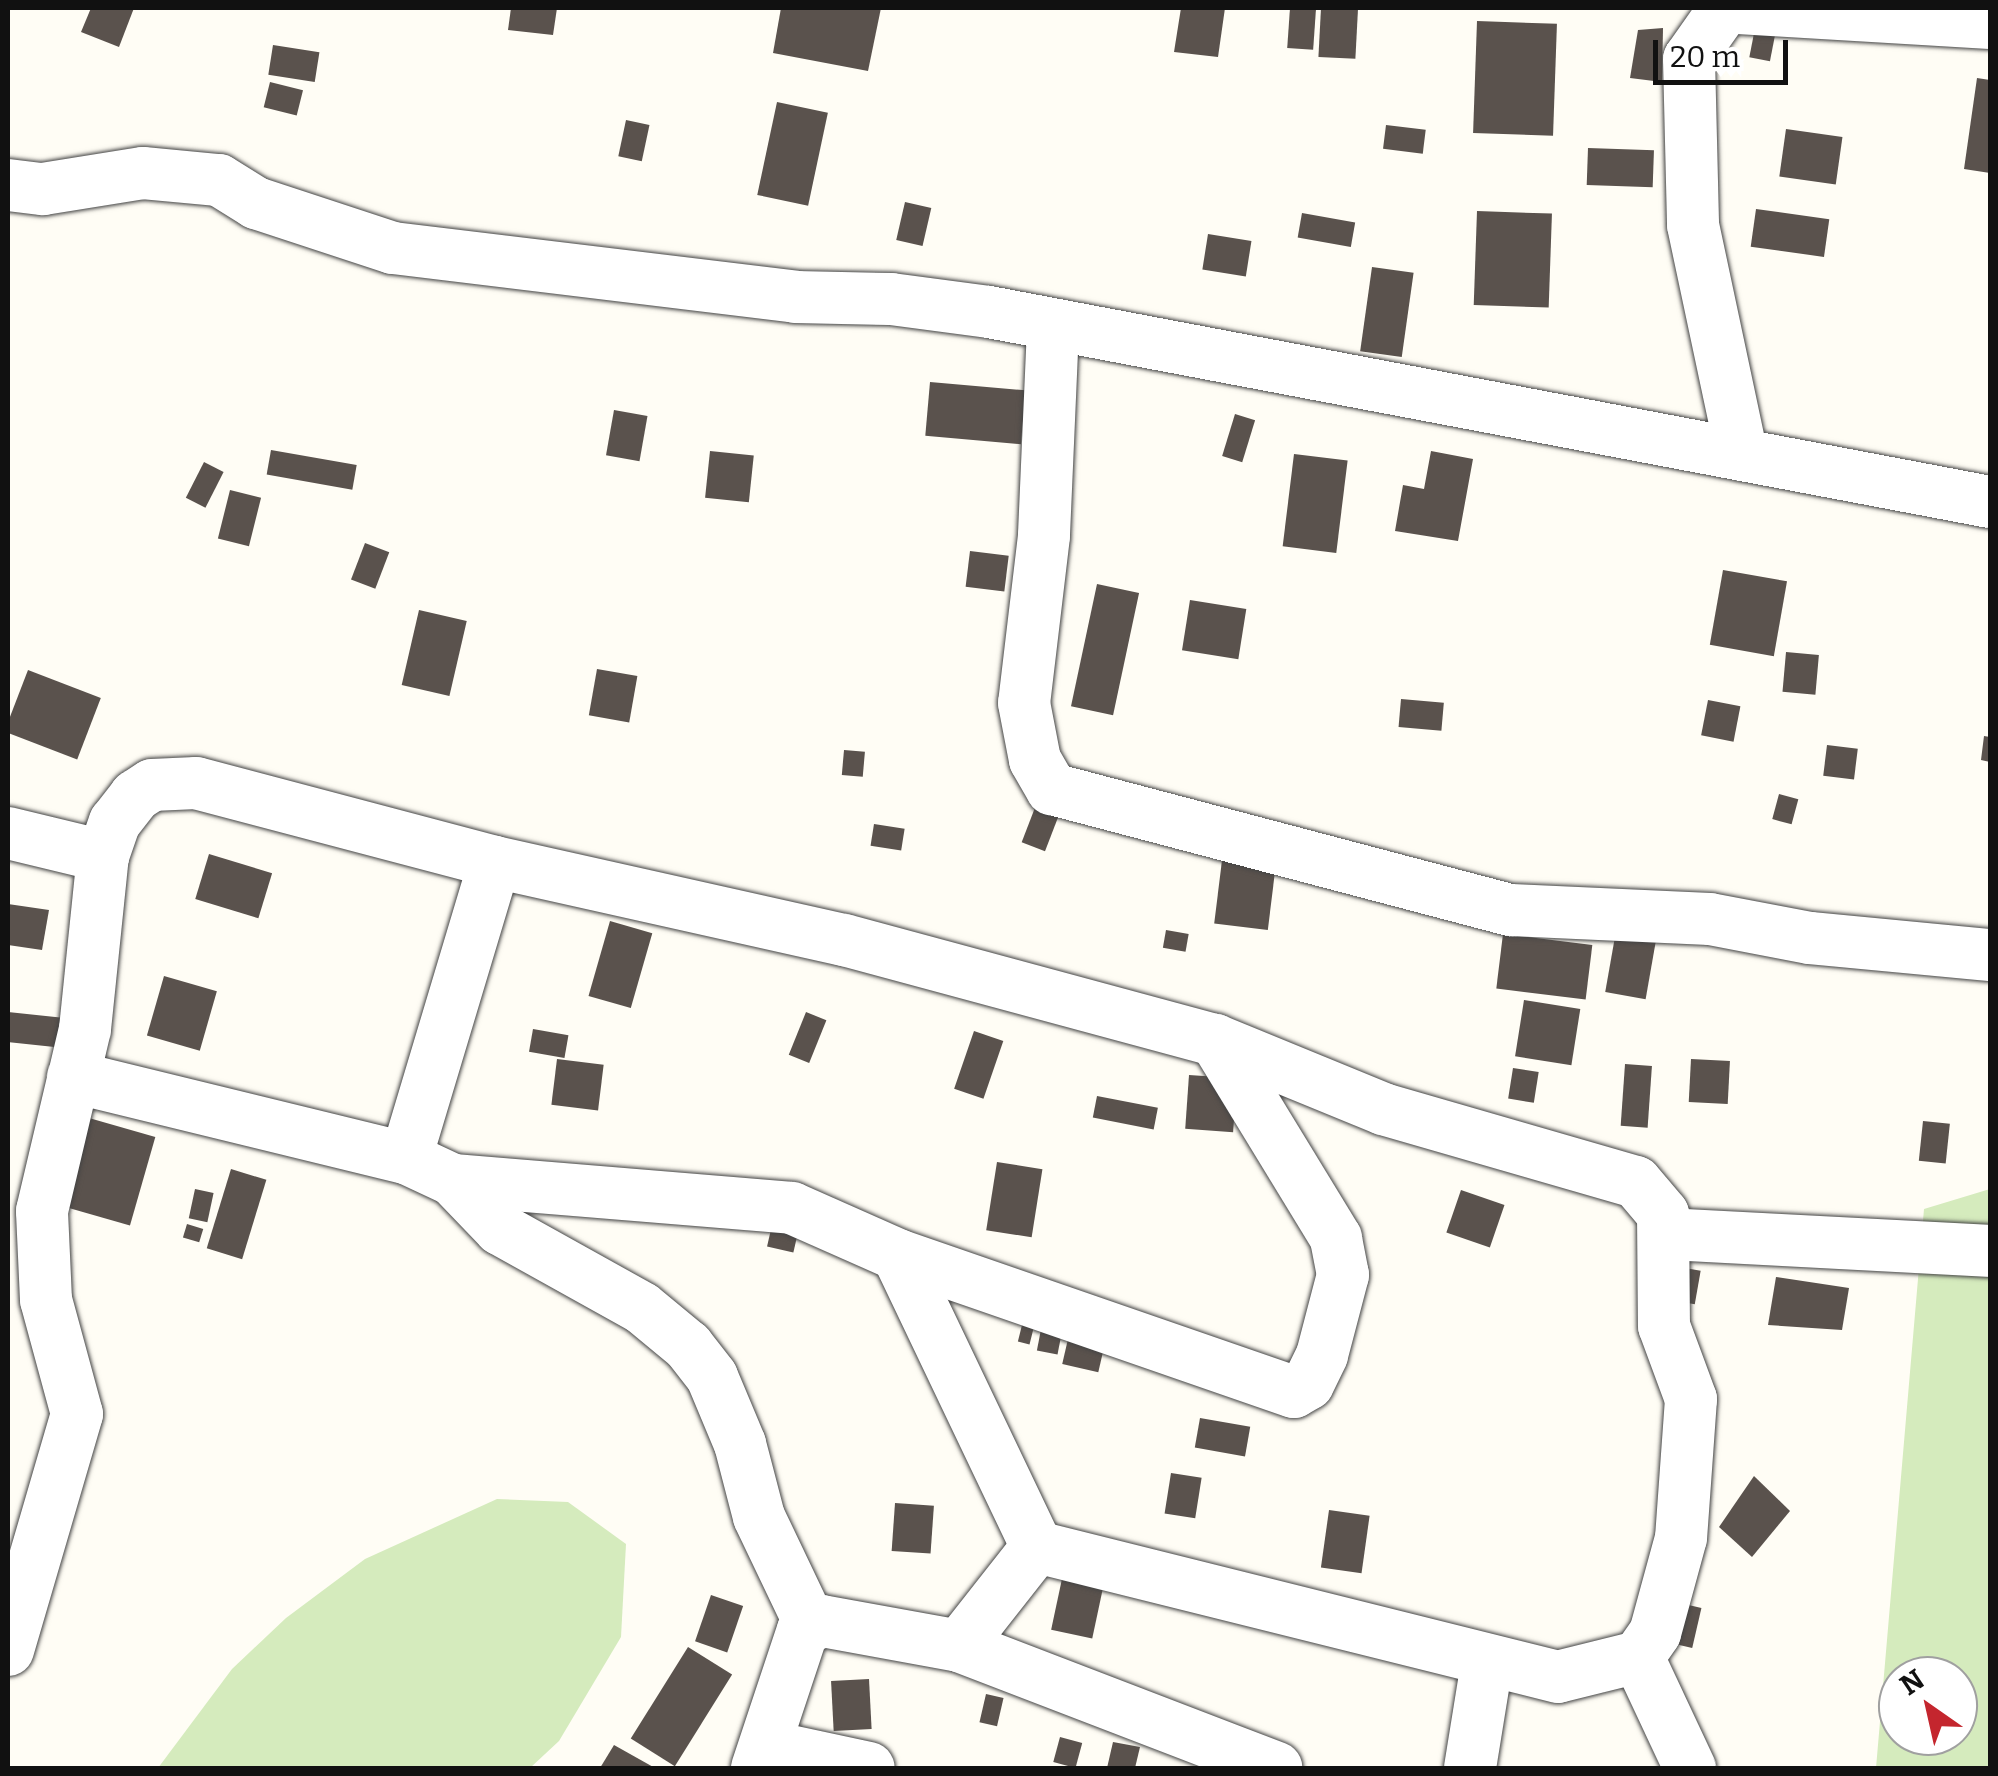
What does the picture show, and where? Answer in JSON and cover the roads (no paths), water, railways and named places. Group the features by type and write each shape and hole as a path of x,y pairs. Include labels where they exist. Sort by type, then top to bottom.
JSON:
{"street":[{"path":"1724,8 1689,59 1692,225 1742,455"},
{"path":"1740,8 1990,23"},
{"path":"8,185 42,189 143,173 219,180 256,203 393,248 795,298 891,298 1990,502"},
{"path":"1053,328 1044,536 1024,703 1034,760 1052,789 1511,910 1710,919 1810,938 1990,955"},
{"path":"8,1650 77,1414 40,1258 30,1163 74,1076 94,964 103,856 125,805 152,786 173,782 495,862 844,940 1216,1040 1383,1108 1636,1182 1652,1194 1667,1234 1664,1326 1687,1374 1690,1436 1682,1538 1655,1633 1638,1657 1558,1677 1036,1547"},
{"path":"8,833 103,856"},
{"path":"406,1158 495,862"},
{"path":"74,1076 406,1158 453,1180 792,1208 898,1255 1275,1390 1294,1392 1308,1384 1343,1275 1336,1238 1216,1040"},
{"path":"453,1180 500,1229 642,1308 688,1346 712,1376 740,1444 759,1517 810,1624 761,1757 869,1768"},
{"path":"1667,1234 1990,1251"},
{"path":"898,1255 1036,1547"},
{"path":"958,1646 1036,1547"},
{"path":"810,1624 958,1646 1276,1768"},
{"path":"1638,1657 1690,1768"},
{"path":"1470,1768 1488,1662"}]}
